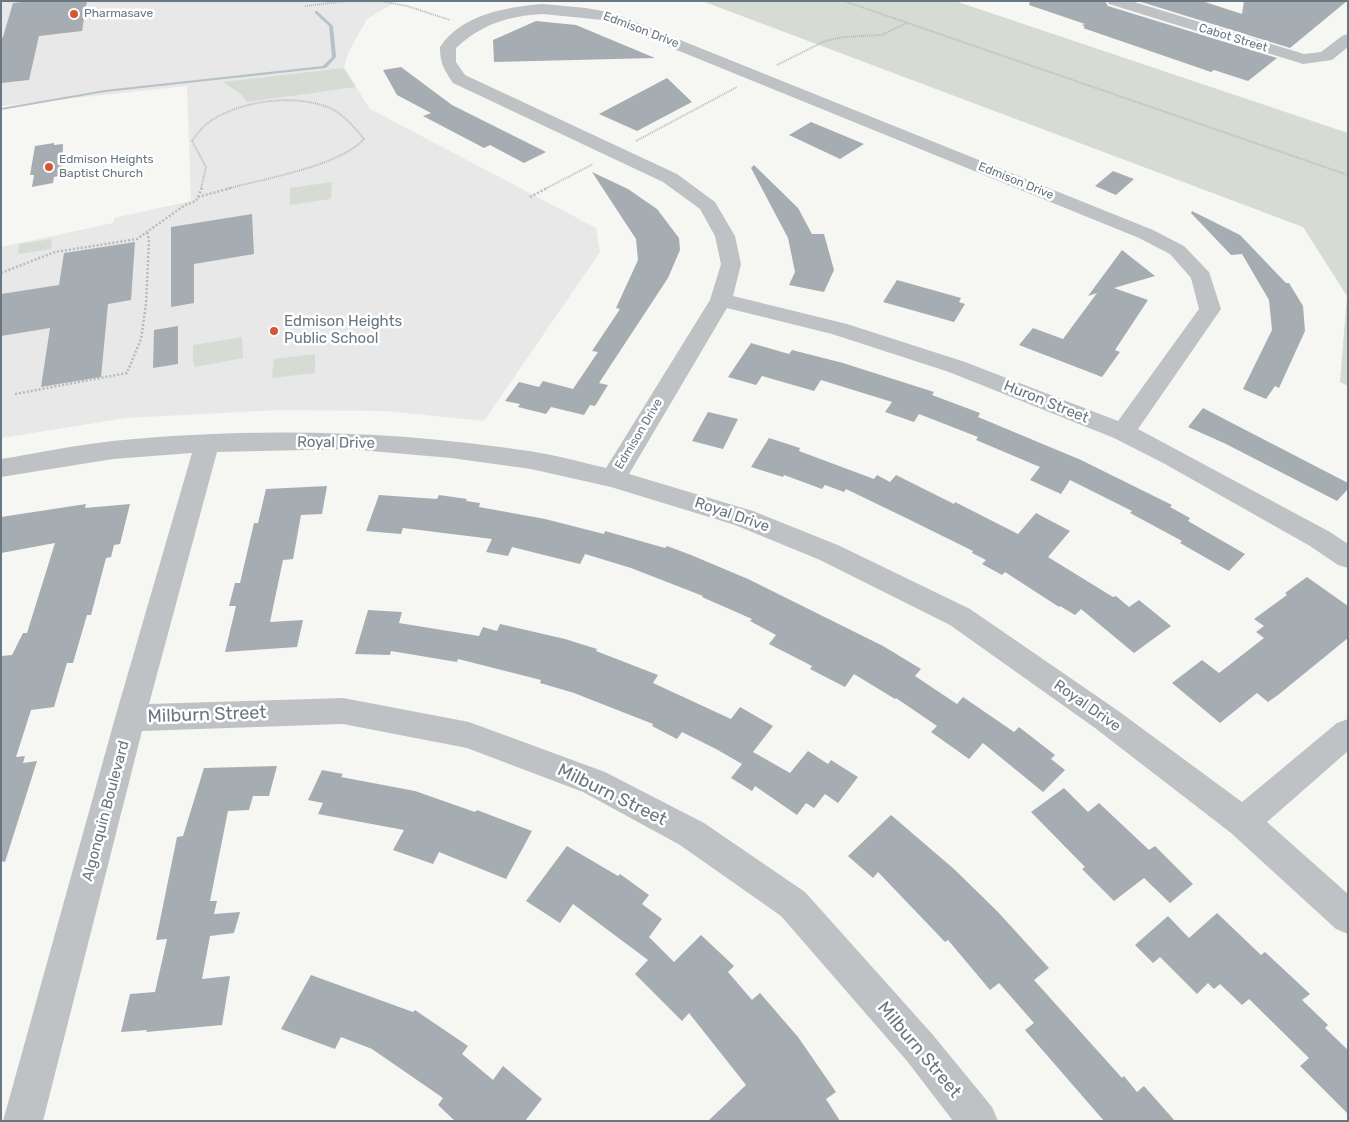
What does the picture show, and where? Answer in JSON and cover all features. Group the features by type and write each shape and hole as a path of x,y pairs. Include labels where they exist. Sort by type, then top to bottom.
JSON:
{"street":[{"name":"Cabot Street","path":"1114,1 1303,60 1326,57 1348,39"},
{"name":"Edmison Drive","path":"613,478 721,300 731,264 725,236 708,206 670,178 459,79 448,62 448,47 459,35 476,23 513,12 540,8 575,10 607,16 1137,230 1177,250 1201,277 1210,310 1123,432"},
{"name":"Huron Street","path":"721,300 839,328 957,367 1123,432 1311,534 1348,558"},
{"name":"Royal Drive","path":"1,468 112,450 207,444 348,441 450,449 531,460 613,478 744,518 830,553 960,617 1106,718 1244,822 1348,917"},
{"name":"Algonquin Boulevard","path":"23,1121 130,718 207,444"},
{"name":"Milburn Street","path":"130,718 343,711 469,735 594,782 692,834 793,904 920,1048 978,1121"},
{"path":"1244,822 1348,732"}],"path":[{"path":"305,6 348,1"},
{"path":"381,1 407,6 470,27"},
{"path":"844,1 1348,175"},
{"path":"530,197 825,41 844,37 881,35 908,23"},
{"path":"1,273 55,252 137,239 185,205 196,201 206,173 206,167 192,141 196,134 214,118 230,111 272,102 307,102 330,108 355,128 364,139 356,148 328,162 198,197"},
{"path":"14,394 126,373 141,339 145,313 149,240 147,232"}],"shaded area":[{"name":"Edmison Heights Public School","path":"1,1 397,1 367,19 348,53 344,68 370,109 596,228 600,252 484,421 386,411 279,410 126,418 1,438 1,247 113,223 114,218 191,201 187,86 1,106"},
{"path":"702,1 955,1 1348,133 1348,386 1340,382 1347,296 1303,227"},
{"path":"344,68 356,87 247,102 242,95 223,82"},
{"path":"332,182 331,199 290,205 290,188"},
{"path":"52,239 51,249 18,254 19,244"},
{"path":"242,337 243,358 195,367 193,345"},
{"path":"315,354 315,373 272,378 274,359"}],"building":[{"path":"31,1 87,1 82,31 39,36 29,80 1,83 1,38 3,37 13,3"},
{"path":"1030,1 1105,1 1108,6 1277,58 1248,81 1214,70 1211,72 1083,28 1085,27 1082,25 1085,24 1029,5"},
{"path":"1138,1 1202,1 1242,14 1244,1 1347,1 1290,48"},
{"path":"536,21 576,25 655,58 494,62 493,40"},
{"path":"401,67 452,105 546,152 524,163 490,145 484,148 423,116 431,113 397,95 383,70"},
{"path":"667,78 692,102 637,131 599,114"},
{"path":"811,122 864,144 840,159 789,135"},
{"path":"54,143 54,145 63,144 62,171 59,171 59,176 54,177 53,183 32,187 34,175 30,175 35,146"},
{"path":"754,165 798,208 812,234 824,234 834,270 824,292 789,285 795,272 788,238 751,168"},
{"path":"1113,171 1134,179 1116,195 1095,186"},
{"path":"592,172 628,189 657,209 679,238 680,250 668,278 599,383 608,385 595,406 590,405 584,415 551,407 546,414 518,407 520,404 505,401 519,382 539,387 543,381 573,389 598,352 592,351 620,309 616,308 638,260 636,239"},
{"path":"1192,211 1240,235 1286,283 1289,283 1303,306 1305,331 1279,388 1275,386 1266,399 1243,389 1272,330 1269,300 1242,254 1231,255 1191,213"},
{"path":"252,214 254,254 194,264 194,303 171,307 171,227"},
{"path":"135,242 131,300 108,304 101,377 41,387 50,328 1,336 1,294 59,285 64,253"},
{"path":"1122,250 1155,276 1114,288 1148,300 1115,350 1120,352 1102,377 1019,345 1033,328 1063,339 1097,293 1088,296"},
{"path":"897,280 961,298 959,302 965,304 954,322 883,302"},
{"path":"178,326 178,364 153,368 154,330"},
{"path":"751,343 789,354 792,350 843,363 934,392 932,395 980,413 978,417 1081,460 1172,505 1170,507 1190,518 1188,521 1245,554 1229,571 1180,543 1182,541 1130,513 1132,511 1070,480 1061,494 1030,480 1040,467 976,440 978,437 919,414 914,422 885,412 892,402 821,380 814,391 762,376 756,385 728,377"},
{"path":"1203,408 1348,483 1348,489 1337,501 1226,444 1188,427"},
{"path":"708,412 738,419 723,449 692,441"},
{"path":"769,438 800,448 799,451 874,479 877,475 890,482 896,475 1018,534 1036,513 1070,531 1048,557 1113,597 1116,596 1129,607 1139,600 1171,626 1134,653 1081,609 1075,615 1059,607 1005,572 1002,575 982,564 986,560 972,553 973,551 904,517 846,489 844,492 825,485 822,489 784,475 783,477 751,467"},
{"path":"327,486 322,514 301,515 293,559 283,560 270,622 303,620 297,647 225,652 236,606 229,606 235,583 240,583 254,523 258,523 266,489"},
{"path":"379,495 437,499 439,495 467,499 466,501 480,503 479,507 545,519 604,534 605,531 665,548 667,546 691,555 748,579 883,646 921,669 915,676 957,704 963,697 1014,732 1019,727 1055,755 1051,759 1065,770 1043,792 983,743 969,759 931,732 937,726 896,698 854,674 845,687 810,669 812,666 769,644 776,635 750,621 752,619 703,596 631,568 585,554 580,564 512,547 508,556 486,552 492,539 403,528 401,534 366,531"},
{"path":"86,504 85,508 130,504 120,544 114,545 111,557 106,558 91,615 87,615 73,663 67,663 54,707 31,710 16,757 25,756 23,763 37,761 5,862 1,861 1,656 12,655 23,633 27,633 55,543 1,553 1,517"},
{"path":"1307,577 1348,606 1348,638 1278,695 1268,702 1257,693 1220,723 1172,683 1202,660 1219,673 1264,638 1256,632 1264,626 1254,619 1287,595 1285,593"},
{"path":"368,610 402,612 399,623 479,636 483,627 497,631 500,624 565,639 597,649 596,651 658,675 653,683 731,719 740,707 773,726 753,752 790,773 808,751 828,764 831,760 858,777 838,803 825,794 814,808 806,803 797,815 755,786 752,791 731,778 742,764 716,749 682,732 677,739 652,726 653,724 574,693 540,683 541,680 458,659 457,662 391,651 390,655 355,654"},
{"path":"277,766 269,796 253,796 249,810 228,811 210,901 217,901 214,914 240,912 234,933 210,936 202,979 230,976 222,1025 146,1032 147,1030 121,1032 130,994 155,992 167,939 156,940 177,837 183,836 204,768"},
{"path":"322,770 343,774 341,777 415,791 475,812 477,810 532,831 506,879 439,852 433,864 393,850 404,830 318,814 323,803 308,800"},
{"path":"1064,788 1088,812 1099,803 1149,850 1155,846 1193,884 1170,903 1144,878 1114,901 1082,869 1085,867 1031,812"},
{"path":"891,815 954,869 998,912 1049,968 1034,980 1122,1078 1124,1076 1137,1092 1144,1086 1175,1121 1104,1121 1025,1030 1034,1023 999,983 990,990 948,940 945,942 878,872 873,878 848,856"},
{"path":"567,846 618,876 620,874 649,895 642,904 662,919 649,937 674,962 701,935 734,966 728,972 752,1000 760,993 798,1037 836,1092 826,1099 840,1121 708,1121 746,1085 689,1013 682,1021 635,974 648,960 573,904 560,923 526,901"},
{"path":"1217,913 1261,955 1265,952 1310,994 1302,1000 1328,1025 1325,1028 1348,1050 1348,1114 1300,1066 1309,1058 1249,999 1242,1005 1220,984 1214,989 1208,983 1197,994 1160,957 1153,963 1135,945 1168,916 1189,938"},
{"path":"311,975 413,1012 415,1010 468,1046 462,1054 493,1080 503,1066 542,1099 525,1121 455,1121 438,1105 443,1098 372,1049 341,1037 335,1049 281,1029"}],"waterway":[{"path":"1,109 105,91 324,67 334,57 331,26 316,12"}],"place":[{"name":"Pharmasave","path":"74,14"},
{"name":"Edmison Heights Baptist Church","path":"49,167"},
{"name":"Edmison Heights Public School","path":"274,331"}]}
